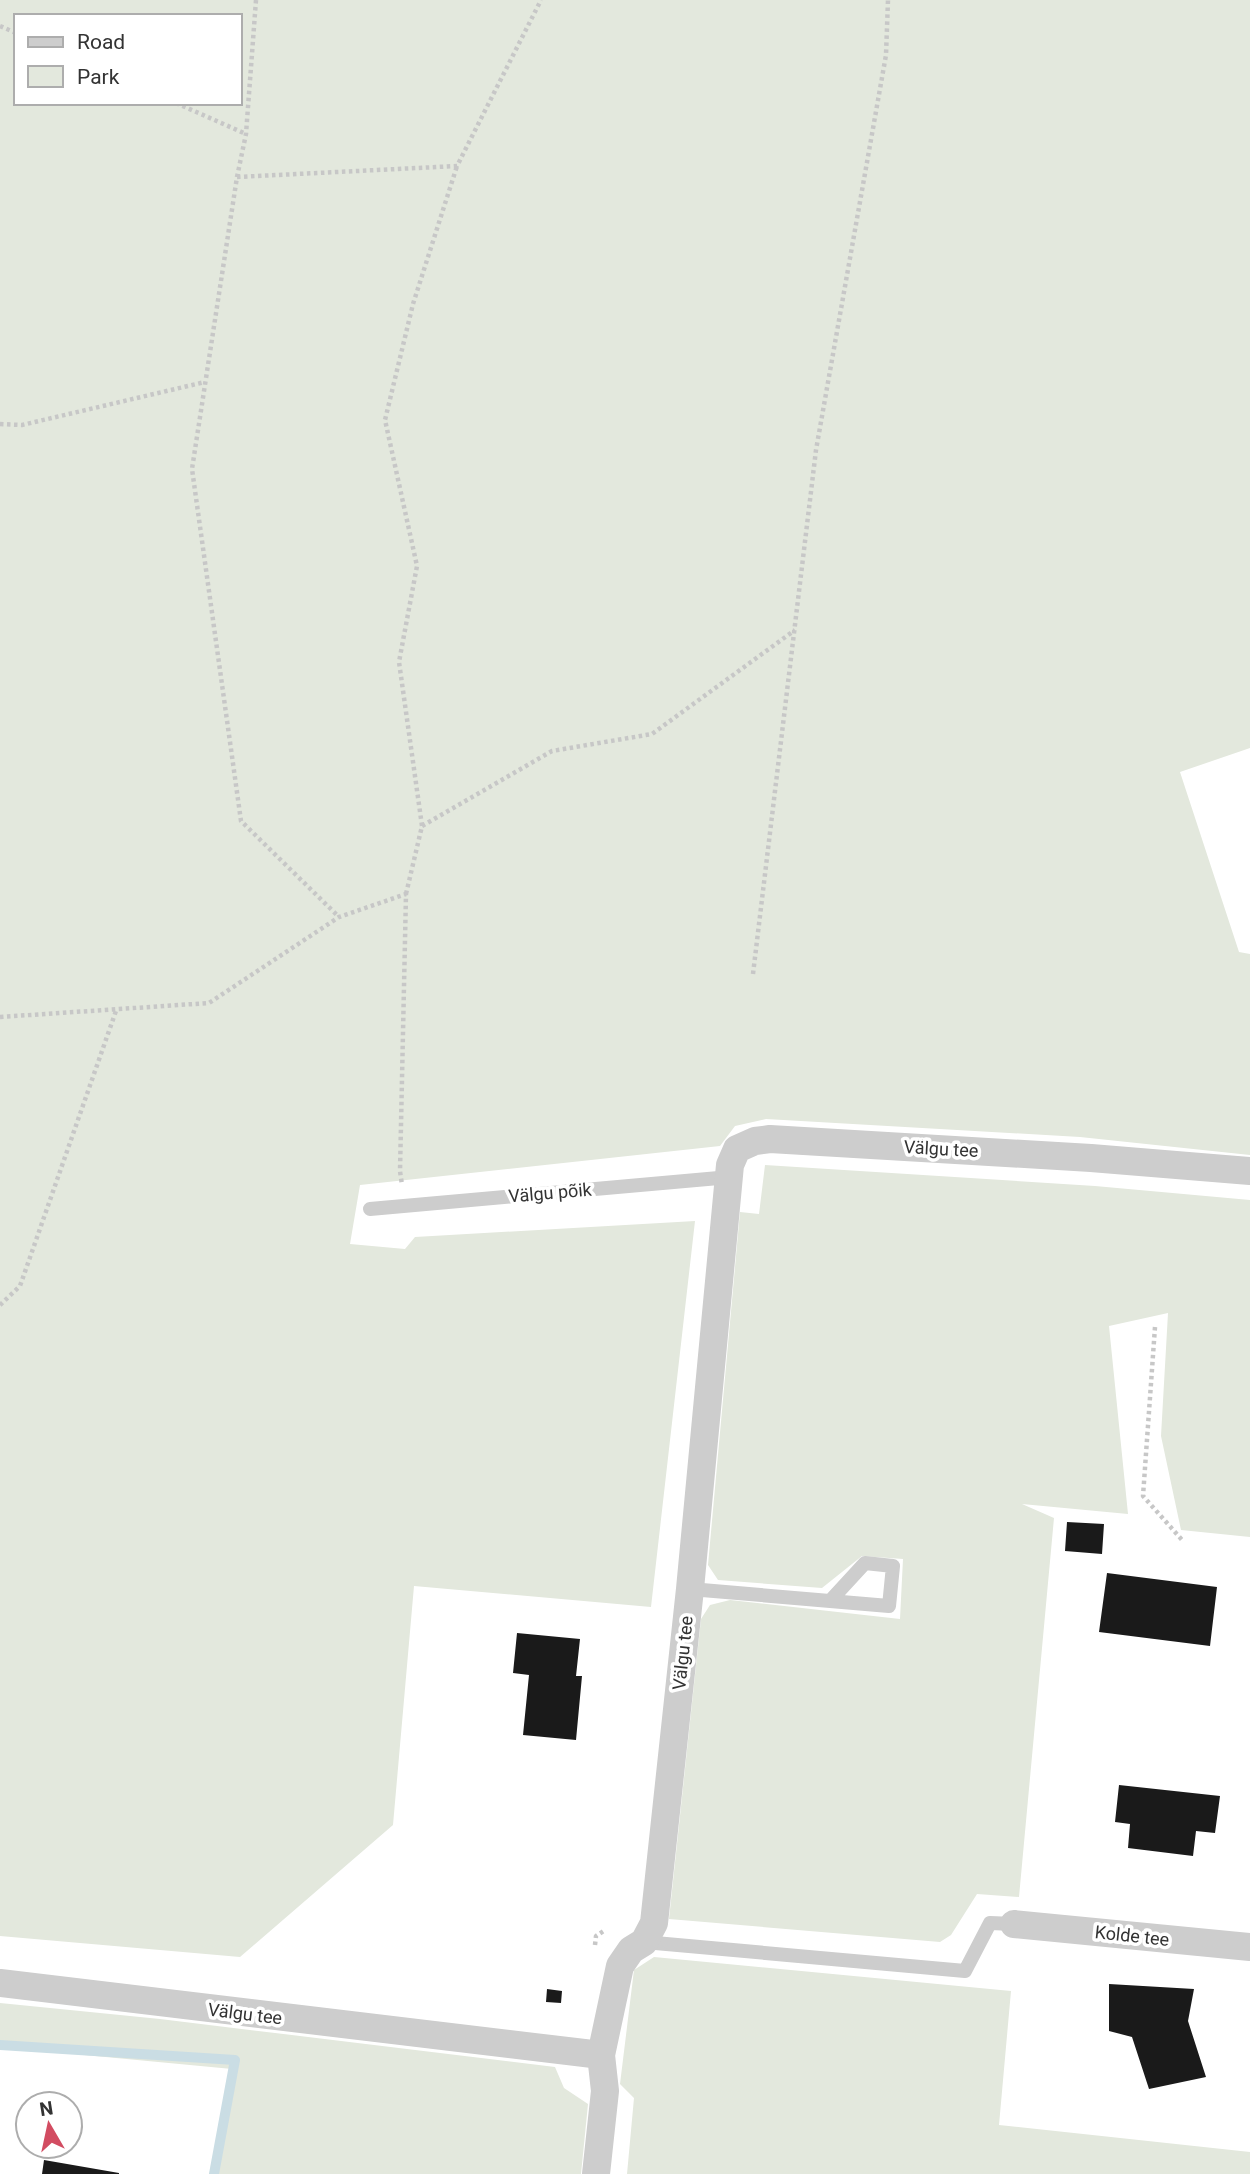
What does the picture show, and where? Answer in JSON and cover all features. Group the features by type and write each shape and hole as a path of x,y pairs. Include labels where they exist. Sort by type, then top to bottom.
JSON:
{"street":[{"name":"Välgu tee","path":"0,1983 601,2055 620,1966 631,1950 644,1942 654,1923 690,1589 730,1165 737,1149 770,1139 1091,1158 1250,1171"},
{"name":"Kolde tee","path":"1014,1924 1250,1947"},
{"path":"596,2174 605,2091 601,2055"}],"lane":[{"name":"Välgu põik","path":"370,1209 730,1177"},
{"path":"690,1589 830,1601 889,1606 893,1566 865,1563 830,1601"},
{"path":"644,1942 965,1970 990,1923 1014,1924"}],"path":[{"path":"256,0 246,134 192,469 241,821 339,917"},
{"path":"405,1206 400,1171 406,894 422,826 399,662 417,566 385,420 413,304 457,166 541,0"},
{"path":"753,974 816,450 886,55 888,0"},
{"path":"181,105 246,134"},
{"path":"237,177 457,166"},
{"path":"0,424 22,425 205,382"},
{"path":"422,826 552,751 652,734 794,629"},
{"path":"0,1017 209,1003 339,917 406,894"},
{"path":"0,1305 20,1286 117,1008"},
{"path":"1155,1327 1143,1496 1183,1541"},
{"path":"594,1949 596,1936 607,1928"}],"green space":[{"path":"0,0 1250,0 1250,748 1180,772 1239,952 1250,954 1250,1155 1080,1137 766,1119 735,1126 720,1146 360,1185 350,1244 405,1249 415,1237 695,1221 651,1607 414,1586 393,1825 240,1957 0,1936"},
{"path":"765,1165 1095,1186 1250,1200 1250,1537 1181,1530 1161,1436 1168,1313 1109,1326 1128,1514 1022,1504 1054,1518 1019,1897 977,1894 951,1935 940,1942 669,1919 701,1619 710,1605 730,1600 900,1619 903,1559 862,1556 822,1588 718,1580 708,1565 740,1212 759,1214"},
{"path":"654,1957 1011,1991 999,2125 1250,2152 1250,2174 627,2174 634,2098 620,2084 634,1970"},
{"path":"0,2003 160,2019 555,2067 564,2088 588,2104 581,2174 211,2174 232,2069 0,2047"}],"building":[{"path":"1067,1522 1104,1524 1102,1554 1065,1551"},
{"path":"1107,1573 1217,1587 1210,1646 1099,1632"},
{"path":"517,1633 580,1639 576,1676 582,1676 576,1740 523,1735 529,1675 513,1673"},
{"path":"1119,1785 1220,1796 1215,1833 1196,1831 1193,1856 1128,1848 1130,1824 1115,1822"},
{"path":"1109,1984 1194,1989 1188,2021 1206,2077 1149,2089 1132,2037 1109,2031"},
{"path":"547,1989 562,1991 561,2003 546,2002"},
{"path":"44,2160 119,2173 119,2174 42,2174"}],"waterway":[{"path":"0,2045 235,2060 214,2174"}]}
